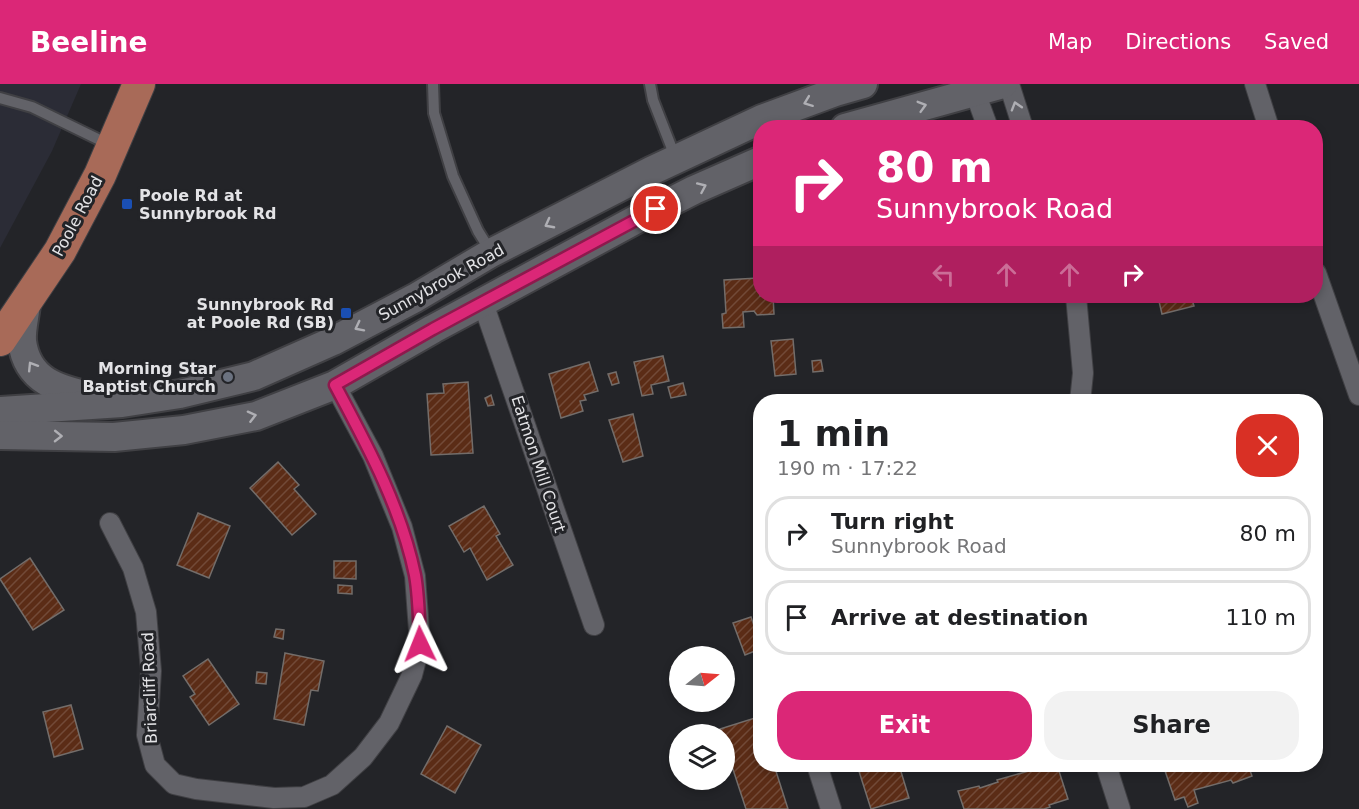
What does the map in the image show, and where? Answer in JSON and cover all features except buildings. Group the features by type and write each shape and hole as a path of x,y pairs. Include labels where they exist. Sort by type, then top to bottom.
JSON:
{"main road":[{"name":"Poole Road","path":"0,340 60,251 100,175 139,84"},
{"name":"Sunnybrook Road","path":"760,120 863,84"},
{"path":"871,120 973,87 1003,84"},
{"name":"Sunnybrook Road","path":"0,411 122,403 180,394 254,375 333,341 415,298 491,254 753,123"},
{"path":"552,264 585,225 672,179 676,170 676,160"},
{"path":"0,435 114,437 184,430 256,416 335,385 552,264 694,190 753,164"},
{"path":"26,304 22,340 28,364 35,373 60,388 122,403"}],"street":[{"path":"1009,84 1020,120"},
{"path":"1255,84 1266,120"},
{"path":"973,87 985,120"},
{"path":"1323,293 1359,395"},
{"name":"Eatmon Mill Court","path":"483,303 594,625"},
{"path":"1077,303 1083,373 1081,394"},
{"name":"Briarcliff Road","path":"110,523 133,568 146,612 151,671 147,735 155,765 174,784 196,789 274,798 304,797 332,785 363,757 389,723 412,675 420,644 415,576 402,527 373,456 335,385"},
{"path":"819,772 831,809"},
{"path":"1108,772 1120,809"}],"lane":[{"path":"433,84 434,113 453,176 491,254"},
{"path":"650,84 653,100 676,160"},
{"path":"0,98 32,107 112,147"}],"shaded area":[{"path":"0,84 81,84 52,151 0,248"}],"place":[{"name":"Poole Rd at Sunnybrook Rd","path":"127,204"},
{"name":"Sunnybrook Rd at Poole Rd (SB)","path":"346,313"},
{"name":"Morning Star Baptist Church","path":"228,377"}],"route":[{"path":"420,644 415,576 402,527 373,456 335,385 396,349 656,209"}]}
